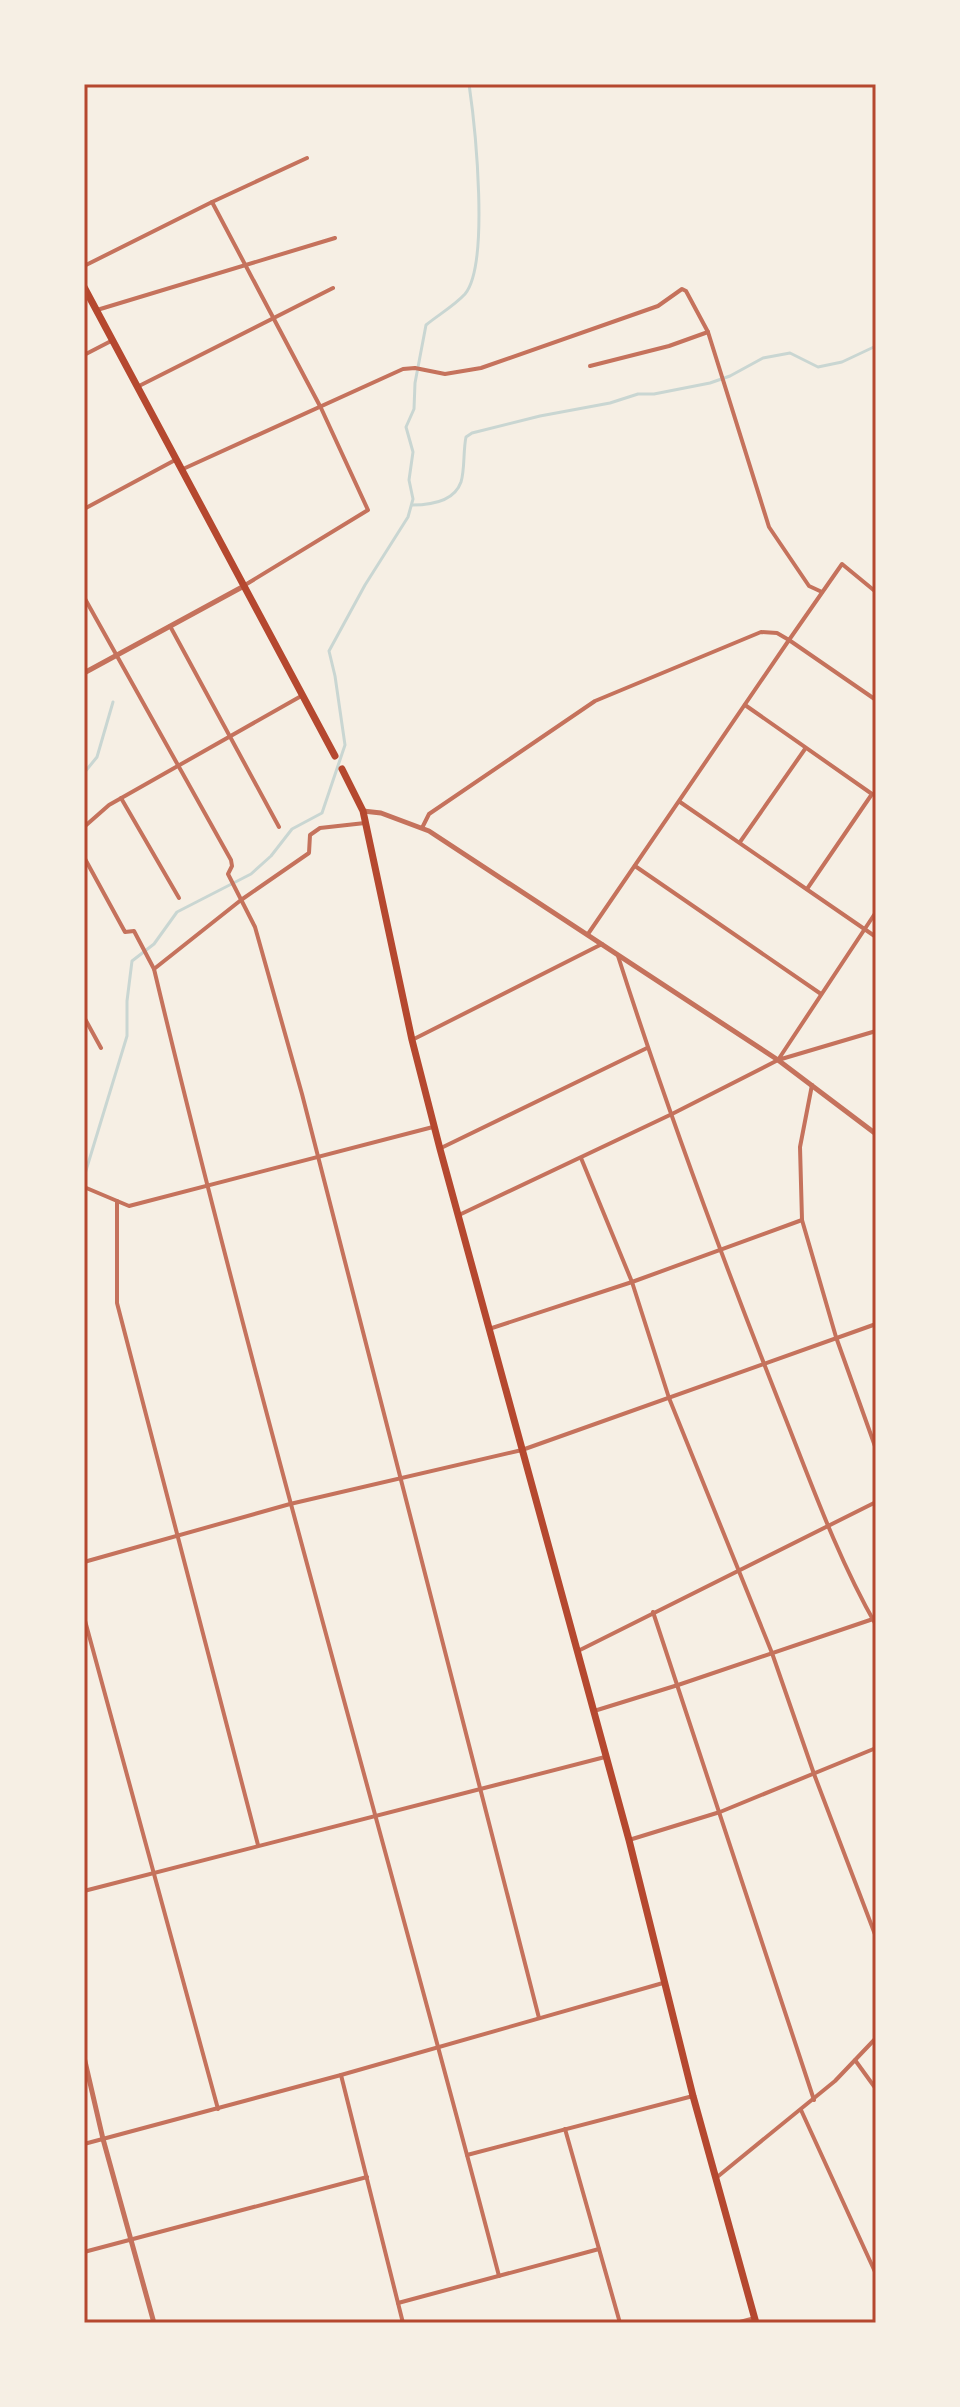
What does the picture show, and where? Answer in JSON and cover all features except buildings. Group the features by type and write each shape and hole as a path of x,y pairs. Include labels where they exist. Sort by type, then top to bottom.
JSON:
{"highway":[{"path":"84,287 335,756"},
{"path":"342,769 363,811 412,1040 440,1149 629,1840 693,2096 756,2321"}],"street":[{"path":"84,266 307,158"},
{"path":"84,673 245,585 368,510 321,408 212,202"},
{"path":"97,310 335,238"},
{"path":"138,386 333,288"},
{"path":"183,469 403,369 415,368 445,374 481,368 658,306 682,289 708,332 769,527 809,586 822,592"},
{"path":"590,366 669,346 708,332"},
{"path":"84,355 113,340"},
{"path":"84,509 178,459"},
{"path":"588,934 842,564 876,592"},
{"path":"84,597 231,860 228,874 255,927 318,1156 539,2018"},
{"path":"170,626 279,827"},
{"path":"422,828 429,814 595,701 761,632 777,633 789,640 876,700"},
{"path":"84,827 109,805 303,695"},
{"path":"745,705 872,794"},
{"path":"740,843 805,749"},
{"path":"807,889 876,788"},
{"path":"121,798 179,898"},
{"path":"680,802 876,937"},
{"path":"363,811 381,813 422,828 778,1060 876,1134"},
{"path":"154,969 241,900 309,853 310,835 320,828 365,823"},
{"path":"84,857 125,932 134,931 154,969 206,1186 499,2276"},
{"path":"635,866 821,995"},
{"path":"778,1060 876,912"},
{"path":"412,1040 602,944"},
{"path":"617,954 647,1048 764,1364 829,1525 876,1625"},
{"path":"84,1017 101,1048"},
{"path":"459,1215 778,1060 876,1031"},
{"path":"440,1149 647,1048"},
{"path":"812,1085 800,1147 802,1220 836,1337 876,1449"},
{"path":"86,1189 129,1206 435,1127"},
{"path":"581,1158 632,1282 669,1398 772,1653 876,1937"},
{"path":"117,1201 117,1303 258,1845"},
{"path":"489,1329 632,1282 802,1220"},
{"path":"84,1562 290,1504 522,1450 876,1324"},
{"path":"576,1652 876,1502"},
{"path":"653,1612 814,2100"},
{"path":"84,1617 218,2109"},
{"path":"593,1711 874,1618"},
{"path":"629,1840 720,1812 876,1748"},
{"path":"84,1891 605,1757"},
{"path":"84,2144 438,2048 666,1982"},
{"path":"716,2178 814,2100 876,2038"},
{"path":"84,2057 103,2139 154,2323"},
{"path":"855,2060 876,2089"},
{"path":"341,2075 403,2323"},
{"path":"467,2155 693,2096"},
{"path":"801,2110 876,2274"},
{"path":"565,2129 620,2323"},
{"path":"84,2252 367,2177"},
{"path":"398,2303 599,2249"},
{"path":"736,2323 756,2321"}],"waterway":[{"path":"84,1177 127,1036 132,961 154,944 177,912 251,874 271,856 292,829 322,813 345,745 329,651 365,585 408,517 413,499 409,480 413,452 406,427 414,409 415,383 426,325 465,294 473,278 479,193 469,84"},
{"path":"412,505 440,501 458,489 466,437 472,433 638,394 654,394 710,383 763,358 790,353 818,367 842,362 876,346"},
{"path":"84,773 97,757 113,702"}]}
